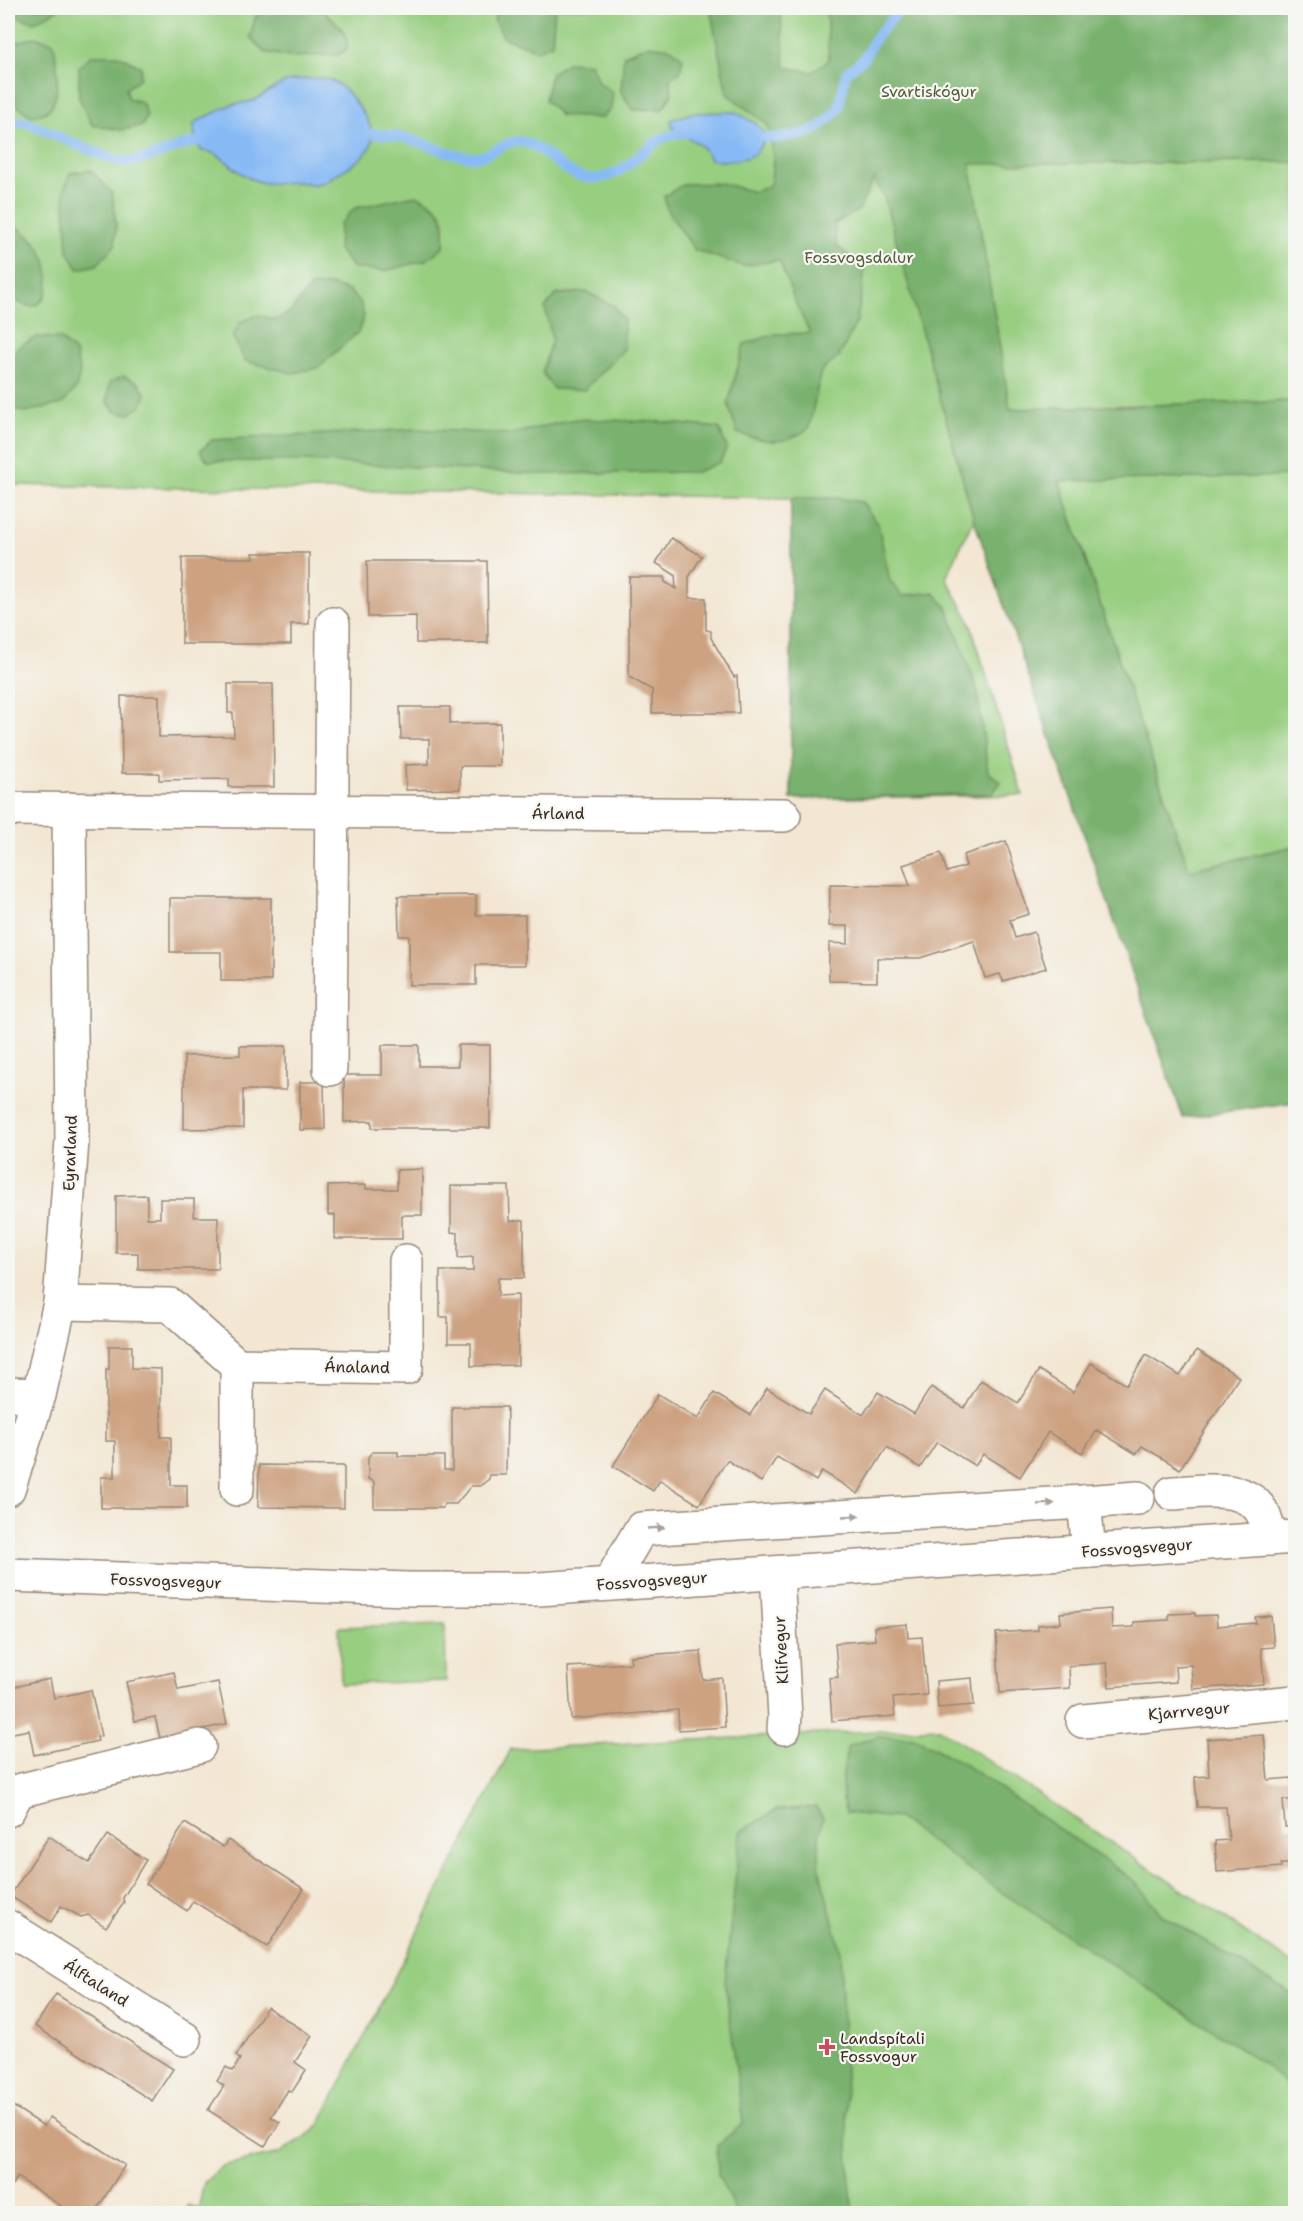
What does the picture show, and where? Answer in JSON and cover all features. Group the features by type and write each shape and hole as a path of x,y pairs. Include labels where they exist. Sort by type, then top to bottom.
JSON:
{"street":[{"path":"330,1069 333,624"},
{"name":"Árland","path":"8,809 784,815"},
{"name":"Eyrarland","path":"8,1489 23,1395 60,1303 72,1141 69,809"},
{"name":"Ánaland","path":"237,1365 406,1368 406,1261"},
{"path":"60,1303 170,1305 237,1365 237,1489"},
{"path":"1172,1494 1225,1491 1245,1497 1258,1506 1289,1542"},
{"path":"609,1584 641,1529 1138,1498"},
{"path":"1084,1502 1089,1551"},
{"name":"Fossvogsvegur","path":"8,1575 408,1589 539,1589 1089,1551 1289,1542"},
{"name":"Klifvegur","path":"777,1573 784,1728"},
{"name":"Kjarrvegur","path":"1083,1721 1296,1702"},
{"path":"8,1810 18,1791 199,1746"},
{"name":"Álftaland","path":"8,1927 185,2039"}],"green space":[{"name":"Fossvogsdalur","path":"8,8 1114,8 1134,163 1295,162 1295,401 1072,407 997,469 946,578 969,619 1023,795 791,799 791,498 8,485"},
{"path":"18,8 58,8 35,22 19,18"},
{"path":"266,8 320,8 343,31 346,36 347,49 338,55 288,57 264,52 250,37 255,18"},
{"path":"498,8 555,8 552,44 537,50 504,38 494,20"},
{"name":"Svartiskógur","path":"710,8 780,8 785,67 812,72 829,60 826,8 1295,8 1295,162 970,164 1010,409 1295,401 1295,476 1059,481 1189,870 1295,846 1295,1102 1183,1118 974,520 884,197 874,179 859,210 834,224 837,246 865,269 857,321 839,357 821,371 809,428 791,438 774,441 756,439 737,433 728,403 744,344 776,334 810,333 779,260 743,266 695,250 668,212 664,196 684,184 721,183 754,192 769,186 771,178 772,155 767,124 727,94"},
{"path":"34,37 53,42 57,90 51,107 46,112 31,116 14,103 8,66 15,43"},
{"path":"648,45 671,48 683,58 680,72 670,78 672,94 663,109 632,110 621,91 624,55"},
{"path":"92,55 118,55 141,67 140,78 126,89 129,99 142,102 147,116 142,126 121,130 92,125 79,98 79,67"},
{"path":"569,62 591,64 598,82 613,92 611,109 602,118 561,116 545,100 551,73"},
{"path":"91,170 112,193 116,224 115,245 97,265 78,269 68,251 64,191 70,173"},
{"path":"416,195 433,205 441,214 444,246 427,260 384,271 353,268 338,249 340,224 355,208"},
{"path":"8,222 34,241 46,262 48,287 38,304 30,306 20,303 8,293"},
{"path":"330,285 349,291 360,302 364,316 359,331 318,368 292,373 245,361 233,337 240,322 258,315 276,320 291,312 310,287"},
{"path":"586,292 614,306 624,320 624,349 584,390 554,389 542,372 552,339 545,308 557,294"},
{"path":"36,337 59,338 75,352 80,372 76,389 62,404 25,412 8,408 8,366 17,348"},
{"path":"124,376 139,383 146,394 142,405 130,414 115,412 107,401 110,382"},
{"path":"575,419 662,422 719,428 727,448 720,462 697,472 540,474 306,461 208,461 200,451 212,440 417,429 512,434"},
{"path":"1295,476 1295,846 1189,871 1059,480"},
{"path":"791,498 837,498 862,502 878,524 890,581 902,596 933,592 947,607 977,689 988,772 1001,782 992,794 791,799"},
{"path":"445,1624 446,1681 341,1684 339,1627"},
{"name":"Landspítali Fossvogur","path":"939,1728 1295,1965 1295,2213 183,2214 188,2205 198,2210 204,2183 222,2166 280,2153 317,2129 511,1749"},
{"path":"878,1736 915,1738 961,1762 1135,1881 1162,1915 1295,1996 1295,2092 1264,2064 995,1888 898,1818 846,1813 842,1788 848,1746"},
{"path":"816,1807 823,1818 819,1836 819,1868 840,1948 849,2171 853,2213 737,2213 718,2175 717,2145 743,2124 725,1981 740,1832 776,1810"}],"water":[{"path":"318,78 335,82 348,92 364,114 372,133 369,150 353,165 326,181 314,184 258,182 215,154 202,151 195,141 194,123 230,105 253,101 283,83"},
{"path":"735,112 757,125 766,138 754,154 732,160 710,159 705,150 693,140 674,129 671,120 692,113"}],"building":[{"path":"671,538 702,556 689,577 689,598 706,598 706,630 711,631 711,638 734,677 737,676 739,713 652,713 652,690 629,677 629,577 664,577 665,582 676,589 675,575 656,563"},
{"path":"253,553 309,553 309,624 291,624 291,644 182,644 182,558 254,558"},
{"path":"367,561 487,561 488,643 416,643 416,616 368,617"},
{"path":"228,684 273,684 274,787 229,787 229,779 159,780 159,773 122,773 121,696 159,696 159,737 234,736 233,713 228,713"},
{"path":"400,707 450,707 450,724 500,723 500,766 460,766 460,789 406,790 405,765 429,764 429,739 401,739"},
{"path":"1006,841 1029,914 1010,920 1015,938 1034,932 1046,968 1003,981 1000,974 985,978 974,941 920,958 877,958 877,982 829,981 829,943 848,944 848,926 829,926 830,885 910,886 903,865 941,853 947,872 966,866 963,855"},
{"path":"476,895 476,915 525,915 525,965 476,965 476,985 409,985 409,936 399,936 398,896"},
{"path":"170,898 271,898 271,981 221,981 221,952 170,952"},
{"path":"382,1045 419,1045 419,1066 458,1066 458,1045 490,1045 490,1128 372,1128 372,1121 344,1122 344,1075 382,1075"},
{"path":"240,1046 286,1046 286,1090 243,1090 243,1128 184,1129 184,1056 240,1055"},
{"path":"300,1082 324,1082 325,1129 300,1130"},
{"path":"422,1169 422,1215 402,1215 402,1239 335,1239 335,1215 328,1215 328,1186 366,1185 366,1189 397,1189 397,1170"},
{"path":"451,1186 509,1186 510,1221 524,1220 524,1278 498,1278 498,1296 518,1295 518,1365 471,1366 471,1343 448,1343 448,1317 440,1317 440,1271 473,1271 473,1257 458,1258 458,1233 451,1232"},
{"path":"147,1195 147,1218 160,1218 160,1199 194,1199 194,1217 218,1217 218,1269 138,1269 138,1253 116,1253 116,1196"},
{"path":"109,1346 132,1346 132,1368 161,1369 161,1437 171,1437 171,1485 187,1485 187,1508 101,1508 101,1477 115,1477 115,1441 106,1441 106,1369 109,1369"},
{"path":"1197,1350 1239,1377 1180,1469 1142,1446 1136,1454 1097,1430 1082,1453 1048,1432 1020,1477 983,1454 975,1466 937,1442 920,1468 887,1447 858,1494 822,1471 816,1481 777,1457 761,1482 727,1460 699,1505 660,1480 653,1491 613,1466 658,1394 698,1419 714,1393 750,1415 767,1388 809,1414 825,1390 863,1415 878,1392 914,1414 931,1387 964,1408 981,1380 1018,1403 1039,1370 1073,1392 1091,1363 1127,1385 1146,1355 1180,1376"},
{"path":"452,1407 507,1407 506,1475 489,1475 489,1479 480,1486 471,1486 456,1504 444,1504 443,1508 374,1508 374,1482 368,1479 368,1457 372,1452 398,1452 398,1456 444,1456 444,1470 452,1470"},
{"path":"259,1465 344,1466 344,1508 258,1507"},
{"path":"1111,1609 1112,1628 1134,1627 1134,1622 1169,1620 1169,1614 1216,1615 1217,1626 1256,1623 1255,1617 1271,1616 1274,1647 1261,1648 1264,1684 1193,1689 1191,1665 1175,1666 1176,1682 1109,1687 1107,1663 1069,1666 1070,1688 1000,1693 996,1633 1038,1630 1038,1625 1061,1623 1060,1613"},
{"path":"907,1624 908,1638 922,1637 927,1695 893,1698 895,1716 832,1721 829,1678 838,1677 835,1643 875,1640 874,1627"},
{"path":"701,1651 703,1680 722,1678 725,1727 679,1730 678,1710 571,1719 568,1667 631,1663 630,1656"},
{"path":"174,1672 178,1690 218,1682 227,1724 160,1738 155,1717 135,1721 126,1682"},
{"path":"972,1678 974,1705 938,1708 936,1681"},
{"path":"50,1679 54,1698 91,1690 101,1736 97,1737 98,1741 34,1755 29,1730 8,1734 8,1688"},
{"path":"1264,1735 1268,1780 1291,1778 1293,1800 1283,1800 1285,1827 1296,1827 1296,1864 1217,1872 1215,1841 1229,1840 1226,1807 1197,1807 1195,1777 1209,1776 1207,1739"},
{"path":"185,1823 223,1847 228,1840 304,1889 267,1947 193,1901 187,1911 146,1884"},
{"path":"108,1835 146,1860 123,1898 124,1903 106,1927 88,1915 81,1917 61,1906 51,1922 10,1896 49,1836 89,1863"},
{"path":"56,1994 173,2069 152,2101 35,2026"},
{"path":"267,2007 312,2036 295,2062 306,2070 292,2092 288,2090 271,2117 280,2122 265,2146 208,2110 224,2086 217,2081 226,2067 233,2071 240,2059 236,2056"},
{"path":"8,2103 44,2126 50,2117 125,2165 94,2214 73,2214 17,2177 11,2187 8,2184"}],"waterway":[{"path":"752,137 778,138 817,129 839,107 846,73 864,58 876,37 901,8"},
{"path":"8,125 25,122 109,158 128,162 208,140"},
{"path":"362,134 403,137 451,153 473,157 486,154 511,142 524,142 540,150 571,172 588,178 616,173 660,139 673,134 688,133"}],"place":[{"name":"Landspítali Fossvogur","path":"827,2047"}]}
